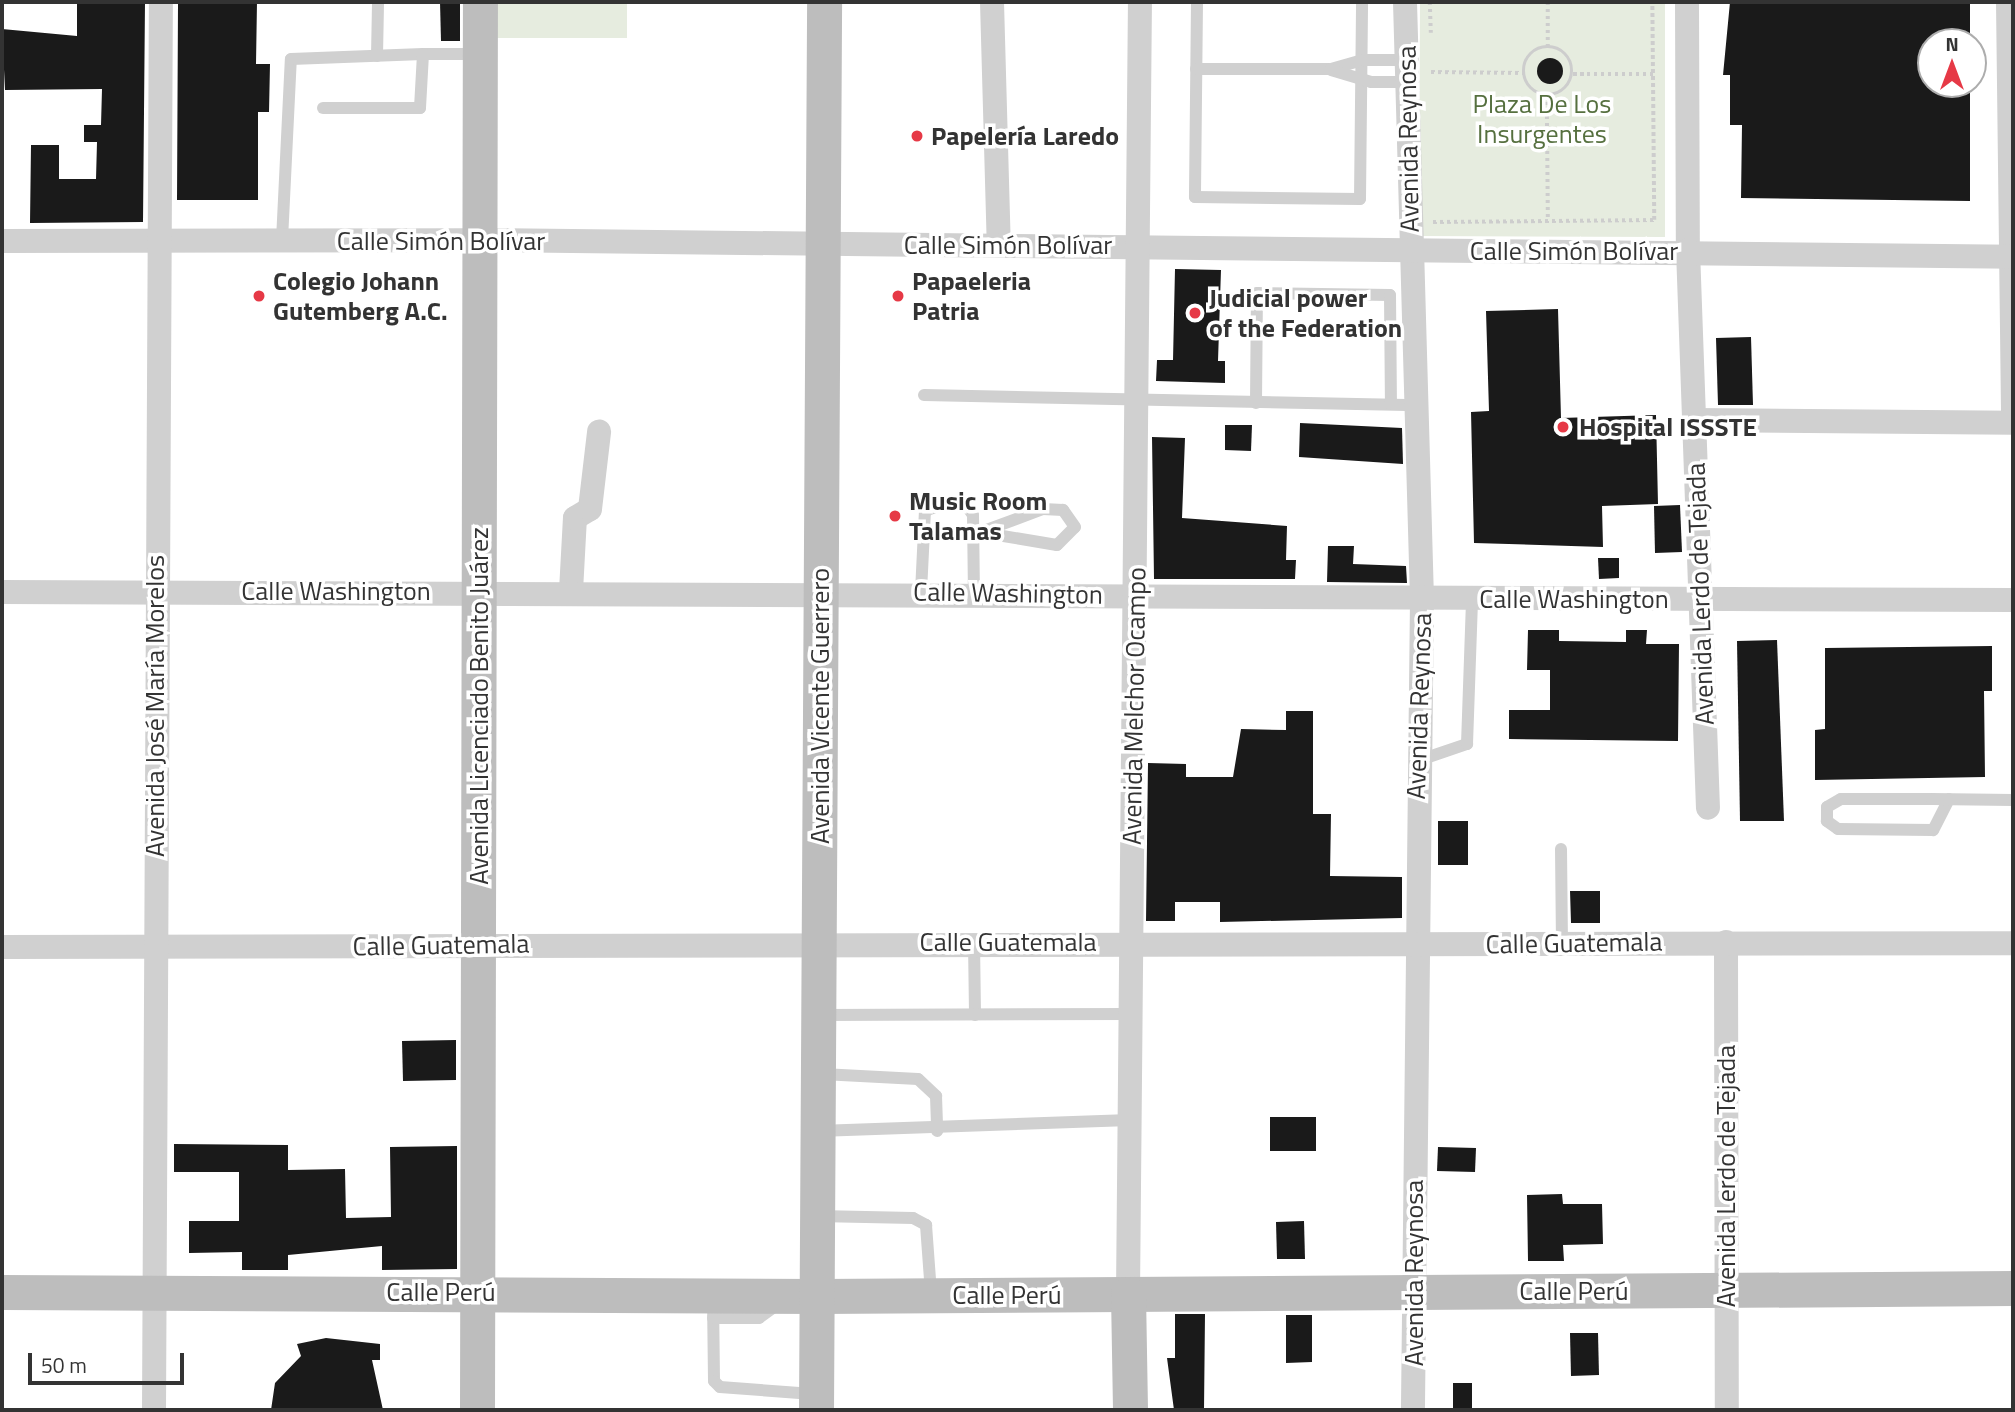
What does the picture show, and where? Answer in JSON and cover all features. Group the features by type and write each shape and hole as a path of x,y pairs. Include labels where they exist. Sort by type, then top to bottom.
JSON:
{"main road":[{"name":"Avenida Licenciado Benito Juárez","path":"477,1410 480,2"},
{"name":"Avenida Vicente Guerrero","path":"816,1402 801,1296 817,1216 824,2"},
{"name":"Calle Perú","path":"2,1292 477,1292 713,1306 801,1296 2013,1288"},
{"name":"Avenida Melchor Ocampo","path":"1128,1294 1130,1410"}],"street":[{"name":"Avenida José María Morelos","path":"154,1410 155,592 162,2"},
{"path":"992,2 999,246"},
{"name":"Avenida Melchor Ocampo","path":"1128,1294 1140,2"},
{"name":"Avenida Reynosa","path":"1405,2 1411,252 1419,405 1422,599 1417,761 1413,1410"},
{"name":"Avenida Lerdo de Tejada","path":"1687,2 1688,250 1708,808"},
{"path":"2008,2 2013,413"},
{"name":"Calle Simón Bolívar","path":"2,241 480,240 822,246 1138,245 1411,252 1688,250 2010,257"},
{"path":"1695,419 2013,423"},
{"path":"571,591 575,519 590,509 599,432"},
{"name":"Calle Washington","path":"2,592 821,591 1422,599 2013,600"},
{"name":"Calle Guatemala","path":"2,947 819,942 2013,943"},
{"name":"Avenida Lerdo de Tejada","path":"1726,942 1727,1410"}],"lane":[{"path":"377,2 377,56"},
{"path":"1197,2 1195,197 1360,199 1362,2"},
{"path":"323,108 420,108 423,54"},
{"path":"282,240 291,59 480,54"},
{"path":"1196,69 1331,69 1362,60 1406,71"},
{"path":"1331,69 1361,80 1406,71"},
{"path":"1256,403 1257,293 1390,295 1391,404"},
{"path":"924,395 1136,402 1419,405"},
{"path":"920,592 925,511 948,502 966,505 979,531 974,593"},
{"path":"1043,509 1063,510 1076,527 1069,540 1057,545 979,531 1043,509"},
{"path":"1417,761 1467,744 1472,599"},
{"path":"1949,799 1933,830 1838,829 1827,821 1827,807 1841,799 1949,799 2013,800"},
{"path":"1561,849 1562,943"},
{"path":"974,942 975,1015"},
{"path":"818,1016 1131,1014"},
{"path":"818,1073 918,1079 936,1096 937,1131"},
{"path":"818,1130 937,1131 1130,1120"},
{"path":"817,1216 914,1218 926,1225 931,1295"},
{"path":"713,1306 720,1387 816,1402"}],"path":[{"path":"1430,2 1431,37"},
{"path":"1548,2 1548,47"},
{"path":"1432,208 1432,222 1654,220 1653,2"},
{"path":"1548,47 1567,56 1573,74 1567,87 1547,95 1530,87 1524,73 1530,56 1548,47"},
{"path":"1431,60 1431,86"},
{"path":"1431,72 1524,73"},
{"path":"1573,74 1653,74"},
{"path":"1547,95 1548,221"}],"green space":[{"path":"492,2 627,2 627,38 492,38"},
{"name":"Plaza De Los Insurgentes","path":"1420,2 1665,2 1665,237 1419,236"}],"building":[{"path":"145,2 143,222 30,223 31,145 59,145 59,179 96,179 97,142 84,142 84,125 101,125 102,89 5,90 2,29 77,36 77,3"},
{"path":"178,2 257,2 256,64 270,64 269,112 258,112 258,200 177,200"},
{"path":"440,2 460,2 460,41 441,41"},
{"path":"1730,2 1970,2 1970,28 1917,28 1917,98 1970,98 1970,201 1741,198 1742,125 1730,125 1730,75 1723,75"},
{"path":"1550,58 1559,62 1563,71 1559,80 1550,84 1541,80 1537,71 1541,62"},
{"path":"1175,269 1221,270 1218,361 1225,361 1225,383 1156,381 1157,360 1173,360"},
{"path":"1558,309 1561,418 1656,415 1658,504 1602,506 1603,547 1474,543 1471,412 1489,411 1486,311"},
{"path":"1751,337 1753,405 1718,405 1716,338"},
{"path":"1300,423 1402,428 1403,464 1299,457"},
{"path":"1225,425 1252,425 1251,451 1225,450"},
{"path":"1152,437 1185,438 1182,518 1287,526 1286,560 1296,560 1295,579 1154,579"},
{"path":"1680,505 1682,552 1655,553 1654,506"},
{"path":"1328,546 1354,546 1353,564 1406,566 1407,583 1327,582"},
{"path":"1598,558 1619,558 1619,578 1599,579"},
{"path":"1528,630 1559,630 1559,641 1626,642 1626,630 1647,630 1646,644 1679,644 1678,741 1509,739 1509,710 1550,710 1550,670 1527,670"},
{"path":"1777,640 1784,821 1740,821 1737,641"},
{"path":"1992,646 1992,691 1984,691 1985,777 1815,780 1815,730 1825,729 1825,648"},
{"path":"1286,711 1313,711 1313,814 1331,814 1330,876 1402,877 1402,918 1220,922 1220,902 1175,902 1175,921 1146,921 1148,763 1186,764 1186,777 1233,777 1241,729 1286,730"},
{"path":"1438,821 1468,821 1468,865 1438,865"},
{"path":"1570,891 1600,891 1600,923 1571,923"},
{"path":"456,1040 456,1080 403,1081 402,1041"},
{"path":"1270,1117 1316,1117 1316,1151 1270,1151"},
{"path":"174,1144 288,1145 288,1170 345,1169 346,1218 391,1217 390,1147 457,1146 457,1269 382,1270 382,1246 288,1255 288,1270 242,1270 242,1252 189,1253 189,1221 239,1221 239,1172 174,1172"},
{"path":"1438,1147 1476,1148 1475,1172 1437,1171"},
{"path":"1562,1194 1563,1204 1602,1204 1603,1244 1563,1245 1564,1261 1528,1261 1527,1195"},
{"path":"1304,1221 1305,1259 1277,1259 1276,1222"},
{"path":"1175,1314 1205,1314 1204,1410 1174,1410 1167,1358 1175,1358"},
{"path":"1286,1315 1312,1315 1312,1362 1286,1363"},
{"path":"1570,1333 1598,1333 1599,1375 1571,1376"},
{"path":"326,1338 380,1344 380,1360 372,1360 383,1410 271,1410 275,1383 301,1356 297,1344"},
{"path":"1453,1383 1472,1383 1472,1410 1453,1410"}],"place":[{"name":"Papelería Laredo","path":"917,136"},
{"name":"Colegio Johann Gutemberg A.C.","path":"259,296"},
{"name":"Papaeleria Patria","path":"898,296"},
{"name":"Judicial power of the Federation","path":"1195,313"},
{"name":"Hospital ISSSTE","path":"1563,427"},
{"name":"Music Room Talamas","path":"895,516"}]}
